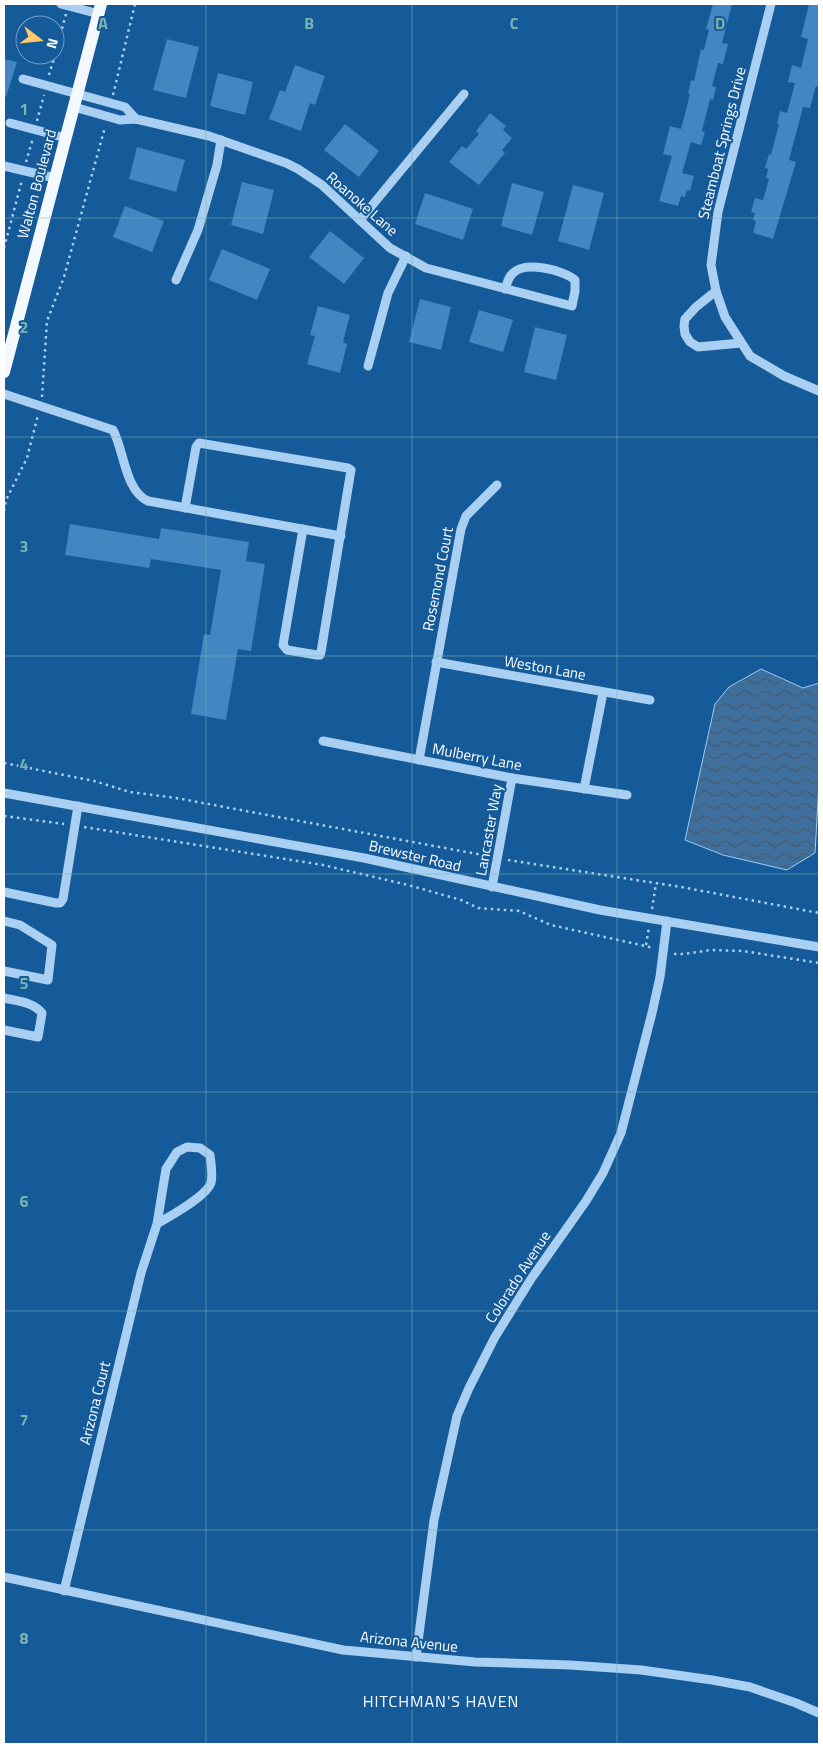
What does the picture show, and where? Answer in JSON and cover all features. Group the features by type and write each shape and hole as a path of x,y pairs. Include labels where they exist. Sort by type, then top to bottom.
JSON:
{"main road":[{"name":"Walton Boulevard","path":"4,372 100,9"}],"street":[{"name":"Steamboat Springs Drive","path":"772,4 718,212 710,265 725,317 750,356 784,376 819,390"},
{"path":"64,5 100,9"},
{"name":"Roanoke Lane","path":"23,80 78,93 125,107 136,119"},
{"path":"360,220 464,94"},
{"name":"Roanoke Lane","path":"74,107 120,120 136,119 209,136 298,168 322,186 390,248 426,268 572,306 575,280 569,275 536,267 526,267 511,275 504,288"},
{"path":"10,123 66,138"},
{"path":"176,280 198,230 217,165 221,140"},
{"path":"4,166 55,178"},
{"path":"368,366 388,293 406,256"},
{"path":"716,291 696,307 685,319 685,334 690,342 698,347 741,344"},
{"path":"4,394 113,430 128,475 138,494 148,501 341,536"},
{"path":"185,508 198,443 348,468 350,470 351,474 341,536 320,655 287,650 283,645 303,529"},
{"name":"Rosemond Court","path":"419,760 461,529 466,516 497,485"},
{"name":"Weston Lane","path":"436,662 650,700"},
{"path":"584,789 603,693"},
{"name":"Mulberry Lane","path":"323,742 512,778 628,795"},
{"name":"Lancaster Way","path":"492,887 512,778"},
{"name":"Brewster Road","path":"4,793 364,858 600,910 819,946"},
{"path":"4,892 56,903 60,903 63,900 78,806"},
{"name":"Colorado Avenue","path":"416,1657 434,1520 457,1416 495,1337 531,1278 586,1201 603,1173 621,1133 660,977 667,921"},
{"path":"4,922 20,924 52,945 48,980 4,971"},
{"path":"4,998 23,1002 38,1008 42,1013 38,1038 4,1030"},
{"name":"Arizona Court","path":"64,1590 141,1273 157,1224 166,1169 177,1152 187,1147 200,1148 210,1155 212,1169 210,1184 182,1210 157,1224"},
{"name":"Arizona Avenue","path":"4,1577 343,1650 475,1662 614,1668 686,1676 750,1687 818,1710"}],"path":[{"path":"112,103 135,4"},
{"path":"4,248 52,65"},
{"path":"4,511 6,500 27,458 43,393 47,321 64,277 108,116"},
{"path":"4,763 94,780 130,792 176,798 307,824 498,858 682,887 819,913"},
{"path":"4,816 74,825 323,865 443,895 461,900 478,908 519,912 551,924 646,945 676,954 712,950 743,951 819,963"}],"water":[{"path":"761,669 803,688 819,683 819,784 815,853 787,870 723,855 685,840 715,704 729,687"}],"building":[{"path":"713,4 732,4 722,43 728,44 723,64 718,63 712,86 716,87 713,100 710,99 702,131 705,132 701,145 691,142 682,173 694,176 690,191 687,190 685,197 681,196 678,206 659,201 672,156 663,154 670,126 681,129 690,94 688,94 691,80 694,81 701,49 704,50 709,30 706,29"},
{"path":"809,4 819,4 819,87 816,86 810,108 803,107 789,160 796,162 773,239 753,233 756,221 753,220 755,213 751,212 755,198 763,200 769,179 766,178 768,169 765,168 769,154 771,155 779,124 777,123 780,111 787,113 795,83 788,82 792,65 801,68 808,39 801,37"},
{"path":"167,39 199,47 186,98 153,90"},
{"path":"4,59 15,62 16,65 6,97 4,97"},
{"path":"295,65 325,76 315,105 310,103 301,131 269,119 280,90 285,92"},
{"path":"218,73 253,82 245,115 210,106"},
{"path":"490,113 506,126 503,130 512,138 502,150 505,153 479,185 449,162 462,146 466,149 479,134 476,131"},
{"path":"345,124 379,151 359,177 324,150"},
{"path":"137,147 185,160 176,192 129,179"},
{"path":"242,182 274,190 263,234 231,225"},
{"path":"512,183 544,192 532,235 501,226"},
{"path":"573,185 604,193 589,250 558,241"},
{"path":"425,193 473,209 463,240 415,224"},
{"path":"125,206 164,221 152,252 113,237"},
{"path":"330,231 364,258 344,284 309,257"},
{"path":"222,249 270,269 257,300 209,280"},
{"path":"420,299 451,307 441,350 409,342"},
{"path":"318,306 350,315 343,342 347,344 340,373 307,364 315,336 310,335"},
{"path":"479,310 513,320 503,352 469,342"},
{"path":"535,327 567,335 556,380 524,372"},
{"path":"70,524 159,539 161,528 249,542 246,561 265,564 251,651 238,649 226,720 191,714 204,634 210,635 221,570 151,559 149,568 65,555"}],"district":[{"name":"HITCHMAN'S HAVEN","path":"441,1701"}]}
